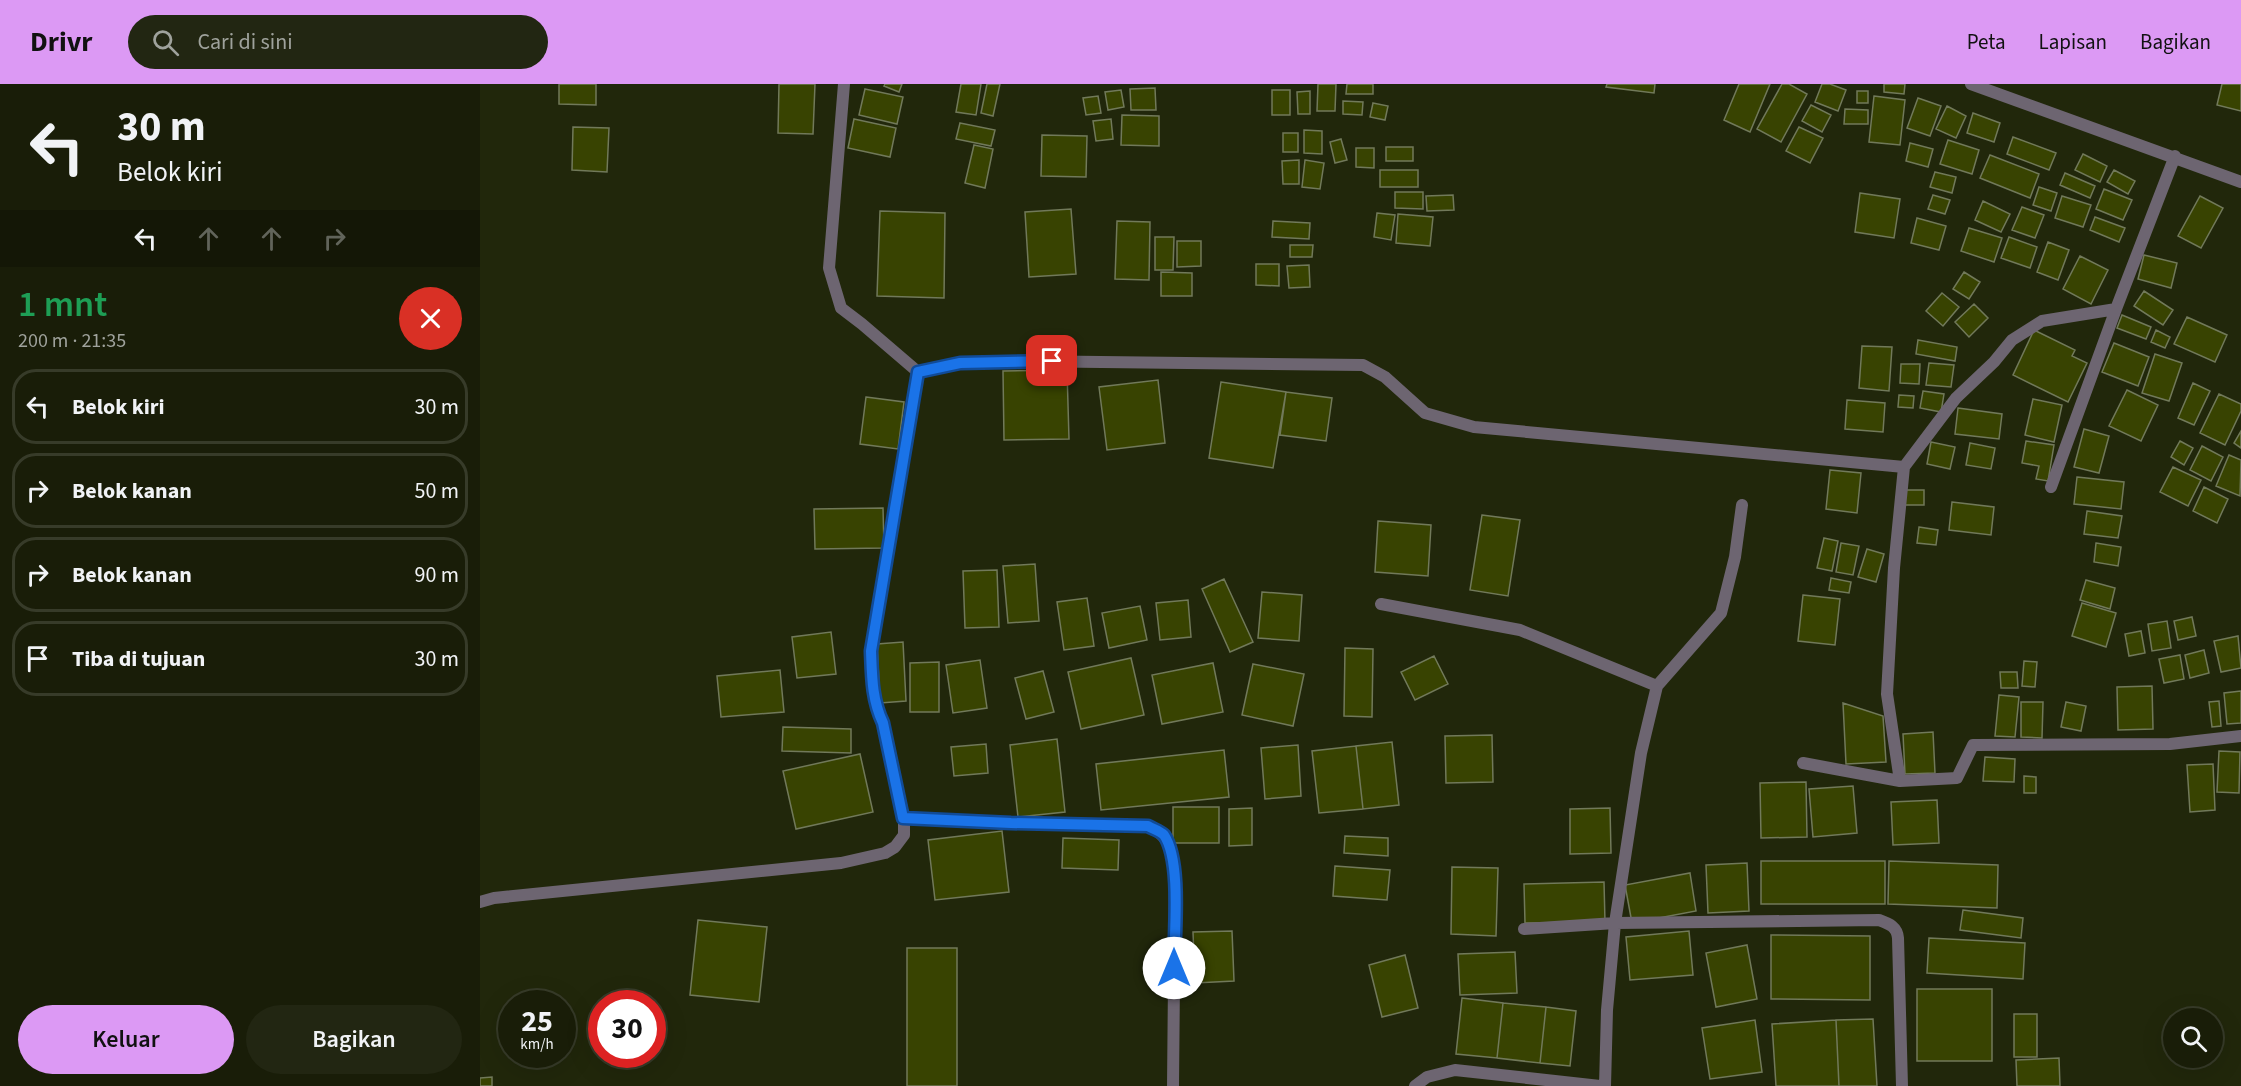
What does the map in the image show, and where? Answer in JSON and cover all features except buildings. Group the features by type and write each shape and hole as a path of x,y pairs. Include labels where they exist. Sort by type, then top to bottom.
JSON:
{"street":[{"path":"844,84 829,268 841,308 918,372"},
{"path":"1971,84 2175,156 2241,182"},
{"path":"2051,487 2175,156"},
{"path":"1900,780 1887,694 1894,568 1904,467 1956,398 1994,362 2012,340 2042,321 2116,309"},
{"path":"918,372 960,363 1006,361 1363,365 1385,377 1425,413 1474,427 1904,467"},
{"path":"480,902 494,898 841,863 885,853 895,847 904,835 903,818 883,723 876,710 873,697 871,651 918,372"},
{"path":"1415,1086 1427,1077 1455,1070 1603,1086 1615,923 1626,863 1641,753 1657,686 1721,613 1735,557 1742,505"},
{"path":"1381,604 1520,630 1657,686"},
{"path":"1803,763 1900,780 1957,778 1973,744 2170,744 2241,736"},
{"path":"903,818 1148,826 1163,833 1170,849 1174,874 1173,1086"},
{"path":"1524,929 1615,923 1868,920 1888,923 1894,927 1899,938 1902,1086"}],"route":[{"path":"1052,361 960,363 918,372 871,651 873,697 876,710 883,723 903,818 1148,826 1163,833 1170,849 1174,874 1174,968"}]}
